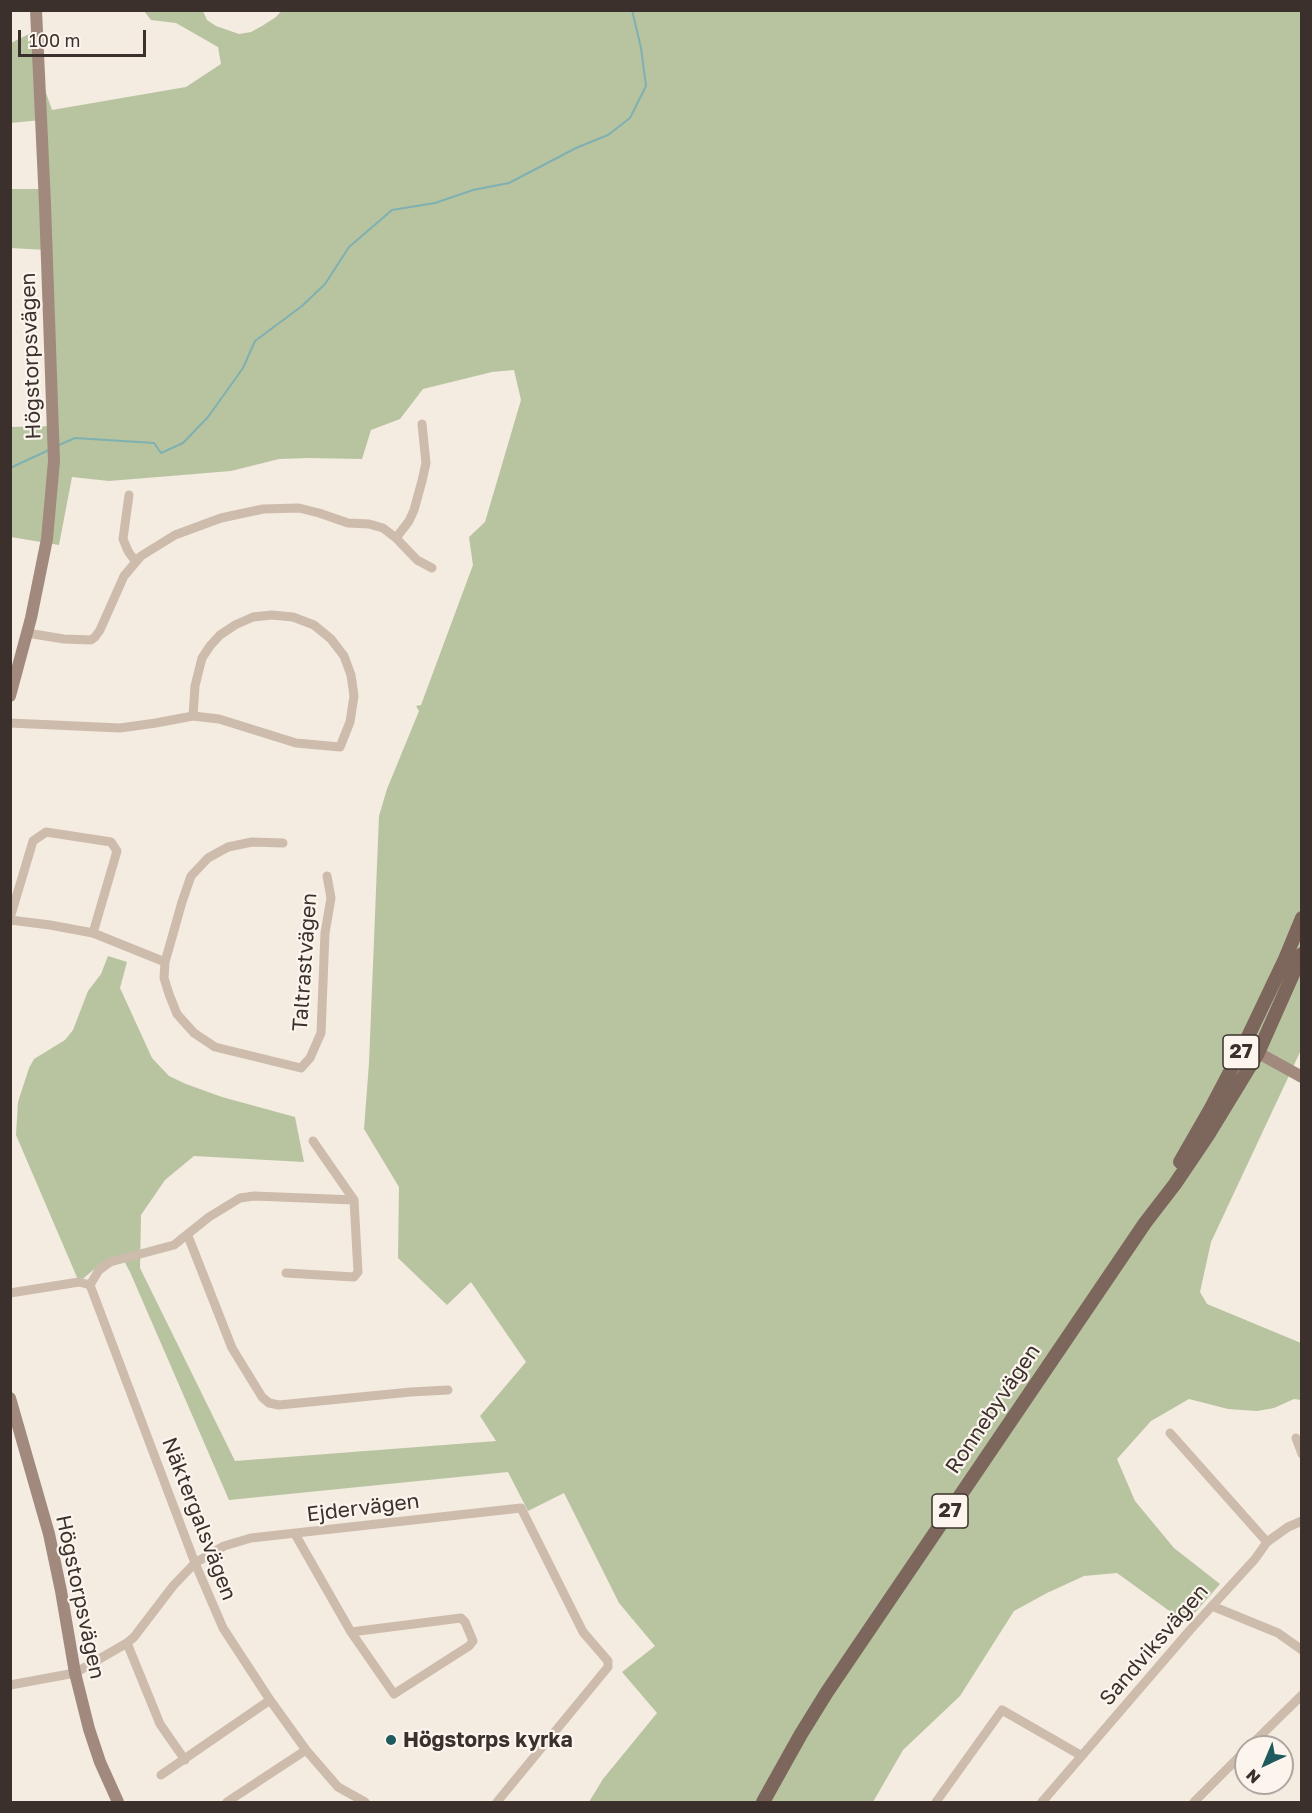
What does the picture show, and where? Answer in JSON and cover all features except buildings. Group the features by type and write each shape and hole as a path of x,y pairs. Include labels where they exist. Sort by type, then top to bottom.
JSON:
{"main road":[{"name":"Ronnebyvägen","path":"763,1803 801,1734 833,1683 1144,1223 1211,1108 1244,1045 1302,918"},
{"name":"Ronnebyvägen","path":"1144,1223 1175,1184 1208,1135 1258,1053 1302,954"}],"street":[{"name":"Högstorpsvägen","path":"10,696 27,633 47,539 54,461 36,10"},
{"path":"396,538 409,521 422,481 426,463 422,424"},
{"path":"129,495 123,539 135,561"},
{"path":"27,633 79,641 91,640 95,637 124,576 135,561 175,535 221,518 263,509 299,508 348,523 369,524 383,528 417,560 432,567"},
{"path":"10,723 120,728 193,716 219,719 296,743 340,747 350,722 354,696 351,675 338,647 314,625 293,616 253,617 220,635 202,658 195,686 193,716"},
{"path":"93,933 117,851 111,842 46,832 33,841 10,919 93,933 165,962 191,876 208,858 228,847 252,842 283,843"},
{"name":"Taltrastvägen","path":"165,962 164,978 177,1014 194,1033 215,1047 301,1068 310,1058 321,1033 325,933 331,898 327,876"},
{"path":"1244,1045 1302,1077"},
{"path":"286,1273 354,1277 358,1272 354,1200 313,1141"},
{"path":"10,1293 79,1281 90,1285 99,1270 110,1262 174,1245 209,1217 240,1198 254,1196 354,1200"},
{"path":"188,1236 232,1348 262,1396 269,1403 279,1405 448,1390"},
{"name":"Näktergalsvägen","path":"90,1285 195,1563 223,1628 306,1750 338,1787 365,1803"},
{"name":"Högstorpsvägen","path":"10,1398 49,1534 75,1673 89,1729 118,1803"},
{"path":"1170,1433 1267,1542"},
{"path":"1296,1438 1302,1454"},
{"name":"Ejdervägen","path":"75,1673 134,1637 173,1586 195,1563 224,1546 251,1538 521,1508 583,1632 608,1660 608,1667 497,1803"},
{"name":"Sandviksvägen","path":"1042,1803 1255,1559 1267,1542 1288,1527 1302,1521"},
{"path":"296,1534 351,1632 394,1694 469,1646 473,1641 461,1618 351,1632"},
{"path":"1212,1606 1278,1633 1302,1650"},
{"path":"127,1642 160,1724 185,1760"},
{"path":"10,1685 75,1673"},
{"path":"1262,1735 1302,1695"},
{"path":"161,1776 270,1700"},
{"path":"936,1803 1002,1710 1082,1756"},
{"path":"227,1803 306,1750"},
{"path":"1194,1803 1234,1763"}],"green space":[{"path":"282,10 1301,11 1301,1050 1211,1242 1200,1292 1207,1304 1301,1343 1301,1400 1294,1399 1274,1408 1257,1411 1228,1409 1189,1399 1151,1421 1117,1459 1135,1501 1174,1548 1220,1584 1186,1623 1117,1573 1084,1576 1014,1611 960,1696 903,1750 873,1802 589,1802 603,1779 657,1713 622,1672 655,1646 619,1603 564,1493 528,1511 508,1472 229,1500 122,1257 98,1266 79,1282 16,1135 18,1102 34,1059 65,1040 73,1030 88,991 101,974 108,956 127,962 120,988 152,1058 169,1076 222,1097 295,1117 304,1162 194,1156 165,1180 141,1215 140,1268 235,1461 496,1441 480,1416 526,1362 471,1282 447,1305 398,1258 399,1187 364,1129 369,1063 379,816 387,789 419,711 416,706 421,705 473,565 469,537 485,522 521,400 514,370 492,372 423,389 400,419 371,430 362,459 279,459 231,471 109,481 72,477 59,545 11,537 11,427 53,426 47,250 11,248 11,189 44,189 41,120 11,123 11,43 41,28 44,87 52,110 186,87 221,64 218,47 176,23 151,20 144,11 203,11 207,20 216,26 239,34 251,32 262,26"}],"waterway":[{"path":"59,445 75,438 154,443 161,453 183,443 208,417 243,368 255,341 302,306 325,284 349,247 392,210 435,203 473,190 509,183 576,148 608,135 630,118 646,86 641,48 632,10"},
{"path":"10,468 49,450"}],"place":[{"name":"Högstorps kyrka","path":"391,1740"}]}
